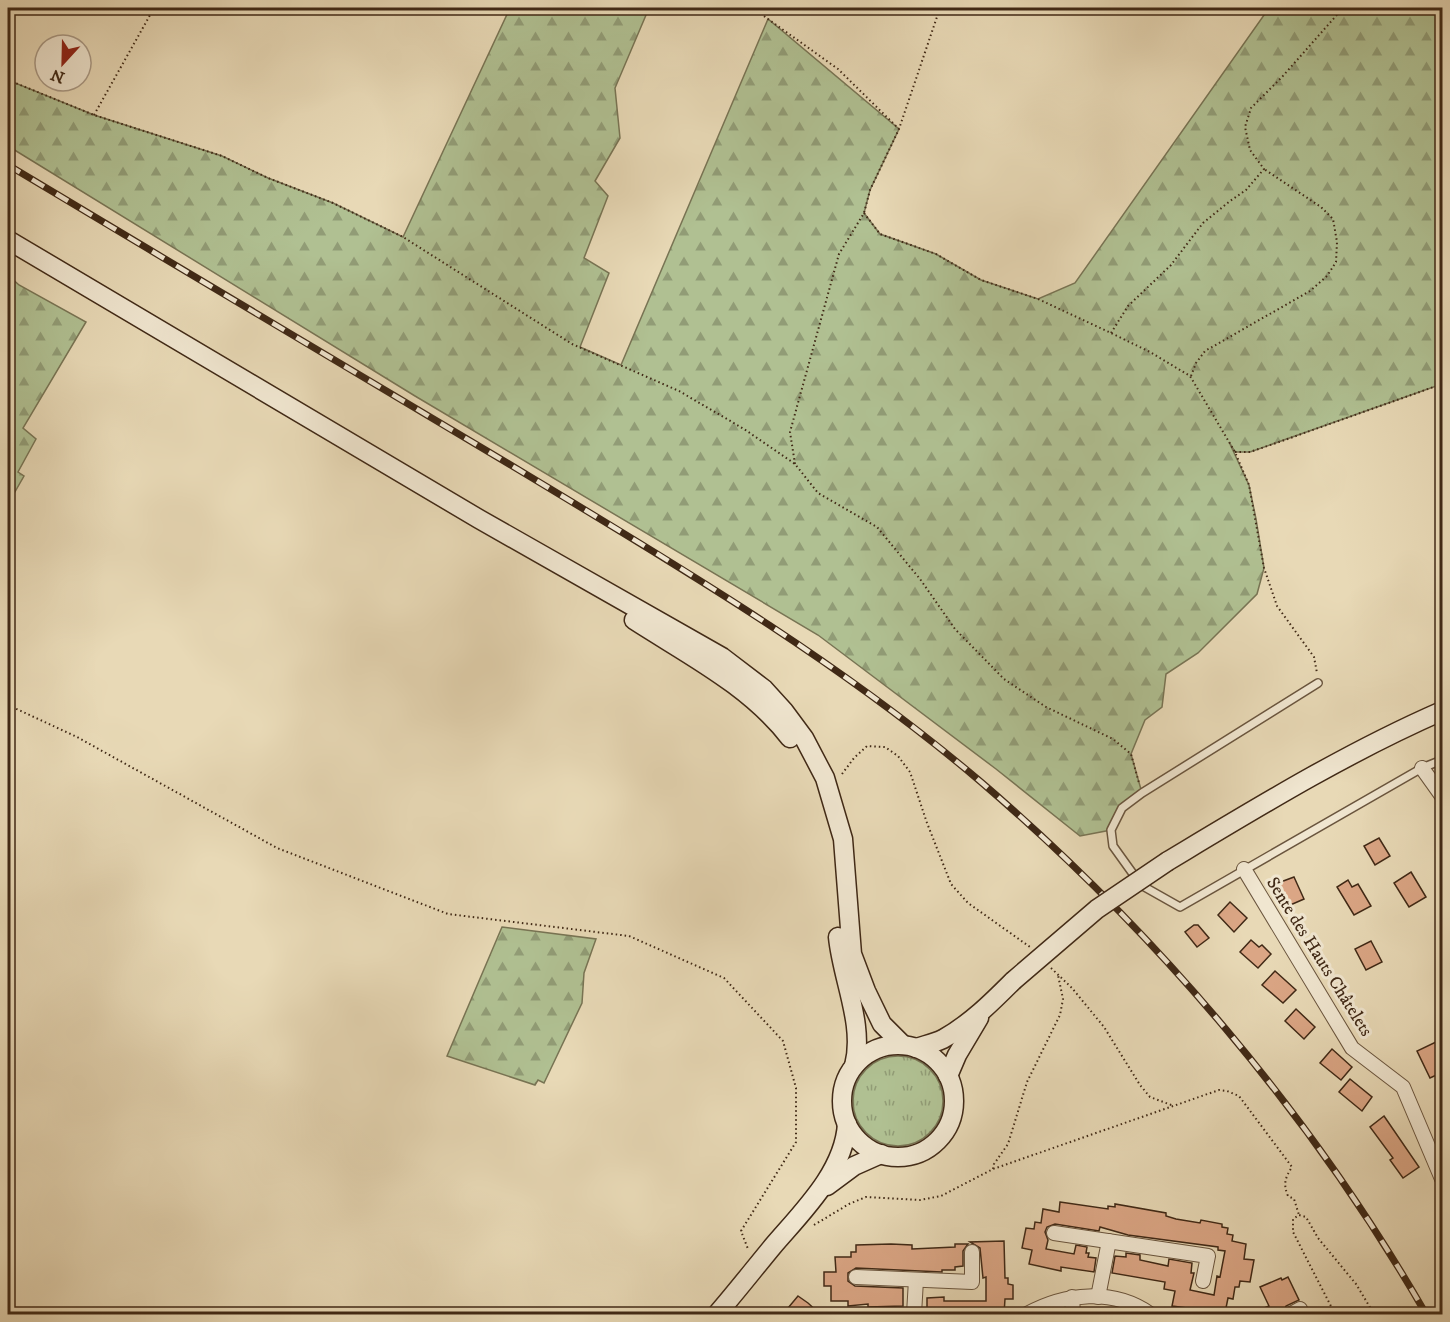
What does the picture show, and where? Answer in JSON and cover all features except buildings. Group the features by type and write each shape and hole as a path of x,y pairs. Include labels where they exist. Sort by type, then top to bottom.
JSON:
{"main road":[{"path":"8,240 479,519 722,657 750,677 784,711 808,744 820,766 840,824 847,874 849,936 856,967 882,1024 910,1046 935,1058 948,1076 953,1090 954,1105 949,1124 941,1137 930,1147 916,1154 901,1157 881,1154 861,1143 847,1125 843,1113 842,1092 847,1076 864,1055 888,1045 910,1046 941,1040 987,1006 1097,909 1168,861 1322,770 1378,740 1443,711"},
{"path":"479,519 735,685 764,709 790,737 813,779 828,824 834,869 839,951 858,1037 854,1066"},
{"path":"948,1076 968,1034 987,1006"},
{"path":"717,1314 828,1177 840,1153 847,1125"},
{"path":"810,1202 854,1166 881,1154"}],"street":[{"path":"1422,768 1443,796"},
{"name":"Sente des Hauts Châtelets","path":"1244,868 1352,1048 1403,1088 1443,1179"},
{"path":"1054,1233 1208,1256 1203,1281"},
{"path":"1098,1297 1108,1241"},
{"path":"856,1277 972,1282 972,1252"},
{"path":"914,1314 916,1280"},
{"path":"1072,1297 1073,1314"},
{"path":"1027,1314 1072,1297 1098,1297 1121,1301 1141,1308 1149,1314"}],"lane":[{"path":"1318,682 1142,793 1122,808 1111,830 1113,846 1141,885 1180,907 1244,868 1422,768 1443,760"}],"path":[{"path":"93,115 154,8"},
{"path":"748,8 761,14 838,69 899,129"},
{"path":"795,464 790,432 839,254 864,213 870,190 899,129 940,8"},
{"path":"1190,376 1204,351 1310,291 1327,276 1336,262 1337,242 1333,219 1321,207 1264,169 1250,150 1245,127 1251,108 1282,77 1343,8"},
{"path":"8,80 93,115 222,156 268,178 333,203 403,237 572,344 679,391 744,429 795,464 818,493 877,527 920,579 955,629 1004,680 1046,706 1113,739 1131,754 1142,793"},
{"path":"1111,333 1128,306 1171,265 1203,223 1246,190 1264,169"},
{"path":"864,213 880,234 936,254 981,280 1038,300 1111,333 1150,352 1190,376 1235,452 1249,485 1264,568 1270,587 1277,606 1314,657 1318,682"},
{"path":"1235,452 1250,452 1443,384"},
{"path":"8,705 77,737 277,848 448,914 630,936 724,978 783,1041 796,1088 796,1142 741,1231 755,1269"},
{"path":"842,773 867,746 885,747 898,756 910,772 951,884 968,903 1036,953"},
{"path":"1050,966 1072,988 1104,1027 1150,1097 1174,1106"},
{"path":"993,1169 1008,1144 1027,1082 1060,1015 1063,999 1057,973"},
{"path":"813,1226 849,1204 866,1197 920,1200 941,1196 993,1169 1219,1090 1239,1096 1292,1167 1286,1176 1284,1186 1288,1196 1294,1199 1299,1215"},
{"path":"1335,1314 1293,1232 1293,1219 1299,1215 1306,1217 1318,1238 1356,1284 1374,1314"}],"green space":[{"path":"510,8 649,8 615,88 620,138 595,181 608,196 584,258 609,273 580,347 621,365 768,19 899,129 870,190 864,213 880,234 936,254 981,280 1038,299 1075,283 1269,8 1442,8 1442,384 1250,452 1235,452 1229,442 1249,485 1256,519 1264,568 1257,594 1198,653 1166,674 1162,707 1145,720 1131,754 1142,793 1122,808 1111,830 1080,836 996,769 818,635 415,396 8,146 8,80 33,90 33,93 40,93 94,115 222,156 268,178 333,203 403,237"},
{"path":"8,275 19,285 86,322 23,428 36,439 18,472 24,476 8,504"},
{"path":"502,927 596,939 584,973 582,1003 544,1083 538,1080 535,1085 447,1056"},
{"path":"898,1056 915,1060 930,1069 939,1084 943,1101 939,1118 930,1133 915,1142 898,1146 881,1142 866,1133 857,1118 853,1101 857,1084 866,1069 881,1060"}],"railway":[{"path":"8,165 698,579 814,655 927,738 1046,840 1108,900 1226,1029 1281,1097 1333,1168 1381,1240 1426,1314"}]}
